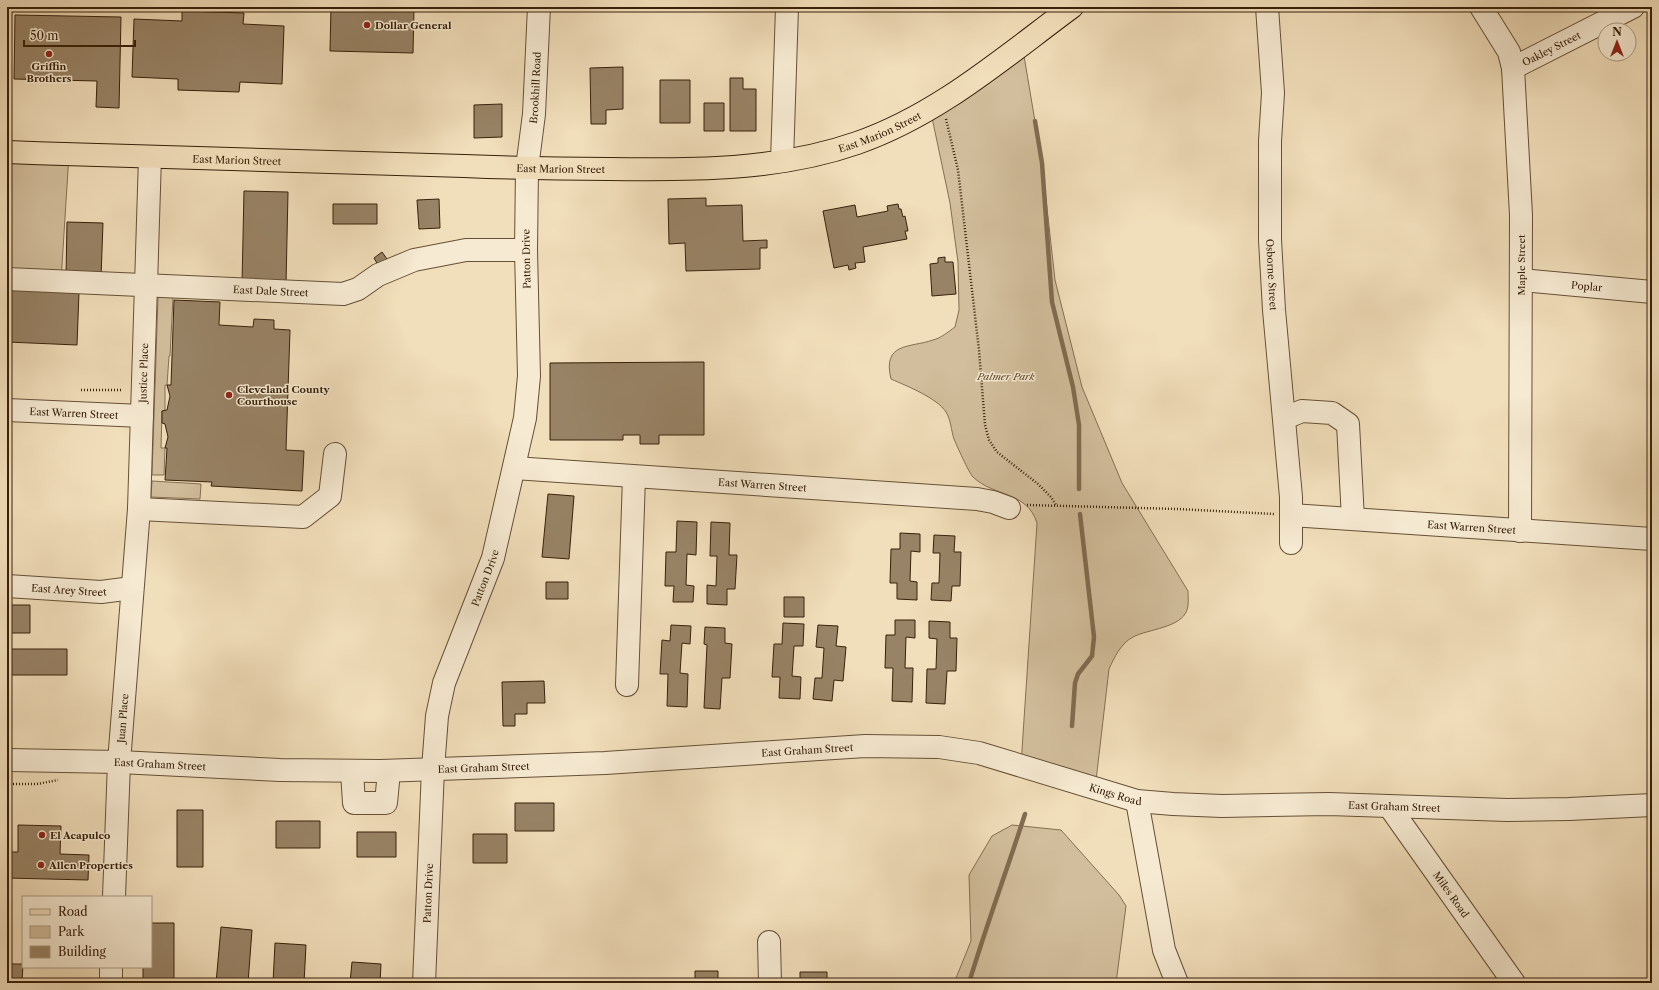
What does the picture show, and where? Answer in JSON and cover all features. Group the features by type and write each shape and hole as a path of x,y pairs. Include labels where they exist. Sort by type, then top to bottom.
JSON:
{"main road":[{"name":"East Marion Street","path":"7,152 527,168 662,170 745,166 782,161 822,154 860,142 905,123 942,101 996,64 1072,7"}],"street":[{"name":"Brookhill Road","path":"527,168 534,114 539,7"},
{"path":"782,161 787,7"},
{"name":"Osborne Street","path":"1267,7 1273,93 1270,141 1270,240 1274,310 1291,497 1291,543"},
{"name":"Maple Street","path":"1481,7 1509,52 1513,68 1521,215 1520,531"},
{"name":"Oakley Street","path":"1513,68 1633,7"},
{"name":"Justice Place","path":"132,588 139,509 150,157"},
{"name":"Patton Drive","path":"424,983 433,769 437,716 444,683 493,558 525,418 529,376 526,250 527,168"},
{"name":"East Dale Street","path":"7,279 343,294 358,289 378,275 390,269 414,260 466,250 526,250"},
{"name":"Poplar","path":"1521,280 1652,292"},
{"name":"East Warren Street","path":"7,410 142,416"},
{"path":"1285,418 1302,410 1332,413 1348,424 1353,520"},
{"path":"139,509 303,518 330,496 335,454"},
{"name":"East Warren Street","path":"514,468 977,499 993,502 1009,508"},
{"path":"627,685 634,477"},
{"name":"East Warren Street","path":"1291,515 1652,539"},
{"name":"East Arey Street","path":"7,586 101,592 132,588"},
{"name":"Juan Place","path":"114,896 119,762 132,588"},
{"name":"East Graham Street","path":"7,760 119,762 280,770 389,771 605,763 865,746 914,745 961,749"},
{"name":"Kings Road","path":"961,749 1021,765 1137,801 1164,950 1177,983"},
{"path":"352,771 354,804 386,804 389,771"},
{"name":"East Graham Street","path":"1137,801 1222,806 1329,804 1507,810 1652,805"},
{"name":"Miles Road","path":"1389,806 1514,983"},
{"path":"769,942 770,983"},
{"path":"111,968 111,983"}],"path":[{"path":"942,101 958,170 979,350 985,425 989,440 996,452 1038,484 1051,497 1056,505"},
{"path":"82,390 122,390"},
{"path":"1009,508 1028,505 1056,505 1291,515"}],"green space":[{"name":"Palmer Park","path":"1022,44 1042,163 1055,280 1082,387 1122,483 1188,591 1188,608 1184,616 1171,624 1133,637 1118,651 1109,669 1095,789 1021,765 1037,523 1026,505 990,488 973,477 954,439 946,412 929,397 891,379 889,367 894,353 900,349 936,339 955,327 959,310 958,262 950,203 930,108"},
{"path":"7,152 69,154 61,281 7,279"},
{"path":"158,297 173,297 170,356 167,385 165,385 165,410 162,411 161,448 165,448 164,475 152,475"},
{"path":"152,481 201,484 200,499 151,497"},
{"path":"1012,825 1061,830 1119,895 1126,906 1116,983 954,983 971,941 969,875 992,836"}],"building":[{"path":"331,7 414,7 413,53 330,51"},
{"path":"182,11 244,13 243,24 284,26 282,84 240,82 239,92 178,90 178,79 132,77 134,19 182,21"},
{"path":"15,15 121,17 119,108 96,107 97,81 14,79"},
{"path":"623,67 623,109 606,110 606,124 591,124 590,68"},
{"path":"730,78 743,78 743,89 756,89 756,131 730,131"},
{"path":"660,80 690,80 690,123 660,123"},
{"path":"704,103 724,103 724,131 704,131"},
{"path":"502,104 502,137 474,138 474,105"},
{"path":"244,191 288,192 286,285 242,284"},
{"path":"706,198 706,206 742,205 743,241 767,240 767,248 760,248 760,269 686,271 685,243 669,244 668,199"},
{"path":"439,199 440,228 419,229 417,200"},
{"path":"333,204 377,204 377,224 333,224"},
{"path":"898,204 903,217 905,216 908,231 905,231 907,239 863,247 865,262 855,263 856,268 849,270 848,265 834,268 823,211 855,205 857,217 888,211 887,206"},
{"path":"67,222 103,223 101,278 66,277"},
{"path":"382,252 387,259 378,265 374,258"},
{"path":"945,257 945,262 953,262 956,294 932,296 930,264 938,263 938,258"},
{"path":"7,289 79,292 77,345 7,342"},
{"name":"Cleveland County Courthouse","path":"174,300 220,302 219,325 253,327 254,319 274,320 274,329 290,330 286,450 304,451 302,491 211,486 212,482 165,480 167,448 165,448 168,437 165,424 162,423 162,411 167,410 170,396 167,385 171,385"},
{"path":"704,362 704,435 659,435 659,444 640,444 640,435 623,435 623,440 550,440 550,363"},
{"path":"548,494 574,496 569,559 542,557"},
{"path":"677,521 697,522 696,555 687,554 686,585 694,586 693,602 673,602 674,586 665,586 666,552 676,552"},
{"path":"711,522 730,523 729,555 737,555 735,589 727,589 727,605 707,604 707,585 716,586 717,556 710,556"},
{"path":"900,533 920,534 920,552 911,551 910,581 917,582 917,600 897,599 897,583 890,583 891,549 900,549"},
{"path":"934,535 955,536 954,552 961,552 960,586 952,586 951,601 931,600 932,583 939,583 940,553 933,553"},
{"path":"546,582 568,582 568,599 546,599"},
{"path":"784,597 804,597 804,617 784,617"},
{"path":"7,605 30,605 30,633 7,633"},
{"path":"895,620 915,620 915,638 906,637 905,668 913,668 912,702 892,701 893,668 885,668 886,635 895,635"},
{"path":"929,621 950,622 950,638 957,638 956,671 947,671 945,704 926,703 927,669 936,669 937,639 929,638"},
{"path":"783,623 804,624 803,646 794,646 792,676 801,677 800,699 779,698 780,677 772,677 774,644 782,644"},
{"path":"671,625 691,626 690,644 682,643 680,673 688,674 687,707 667,706 668,674 660,674 662,640 670,641"},
{"path":"818,625 838,626 836,646 846,647 843,681 834,680 832,701 813,699 815,678 822,678 824,648 816,647"},
{"path":"705,627 725,628 725,643 732,644 730,678 722,678 720,709 704,708 707,645 704,644"},
{"path":"7,649 67,649 67,675 7,675"},
{"path":"544,681 545,703 527,703 527,714 515,714 515,726 503,726 502,682"},
{"path":"515,803 554,803 554,831 515,831"},
{"path":"177,810 203,810 203,867 177,867"},
{"path":"276,821 320,821 320,848 276,848"},
{"path":"18,825 61,826 60,854 89,855 88,880 7,878 7,852 18,852"},
{"path":"357,832 396,832 396,857 357,857"},
{"path":"473,834 507,834 507,863 473,863"},
{"path":"152,923 174,923 174,982 143,982 143,968 152,968"},
{"path":"221,927 252,930 248,983 216,983"},
{"path":"275,943 306,945 304,983 273,983"},
{"path":"352,962 381,964 380,983 350,983"},
{"path":"7,964 22,964 22,983 7,983"},
{"path":"695,971 718,971 718,983 695,983"},
{"path":"800,972 827,972 827,983 800,983"},
{"path":"647,979 647,983 634,983 634,980"}],"waterway":[{"path":"1035,121 1042,163 1052,302 1073,387 1079,425 1079,489"},
{"path":"1072,726 1075,683 1078,674 1092,656 1094,637 1080,514"},
{"path":"969,983 1025,814"}],"place":[{"name":"Dollar General","path":"367,25"},
{"name":"Griffin Brothers","path":"49,54"},
{"name":"Cleveland County Courthouse","path":"229,395"},
{"name":"El Acapulco","path":"42,835"},
{"name":"Allen Properties","path":"41,865"}]}
